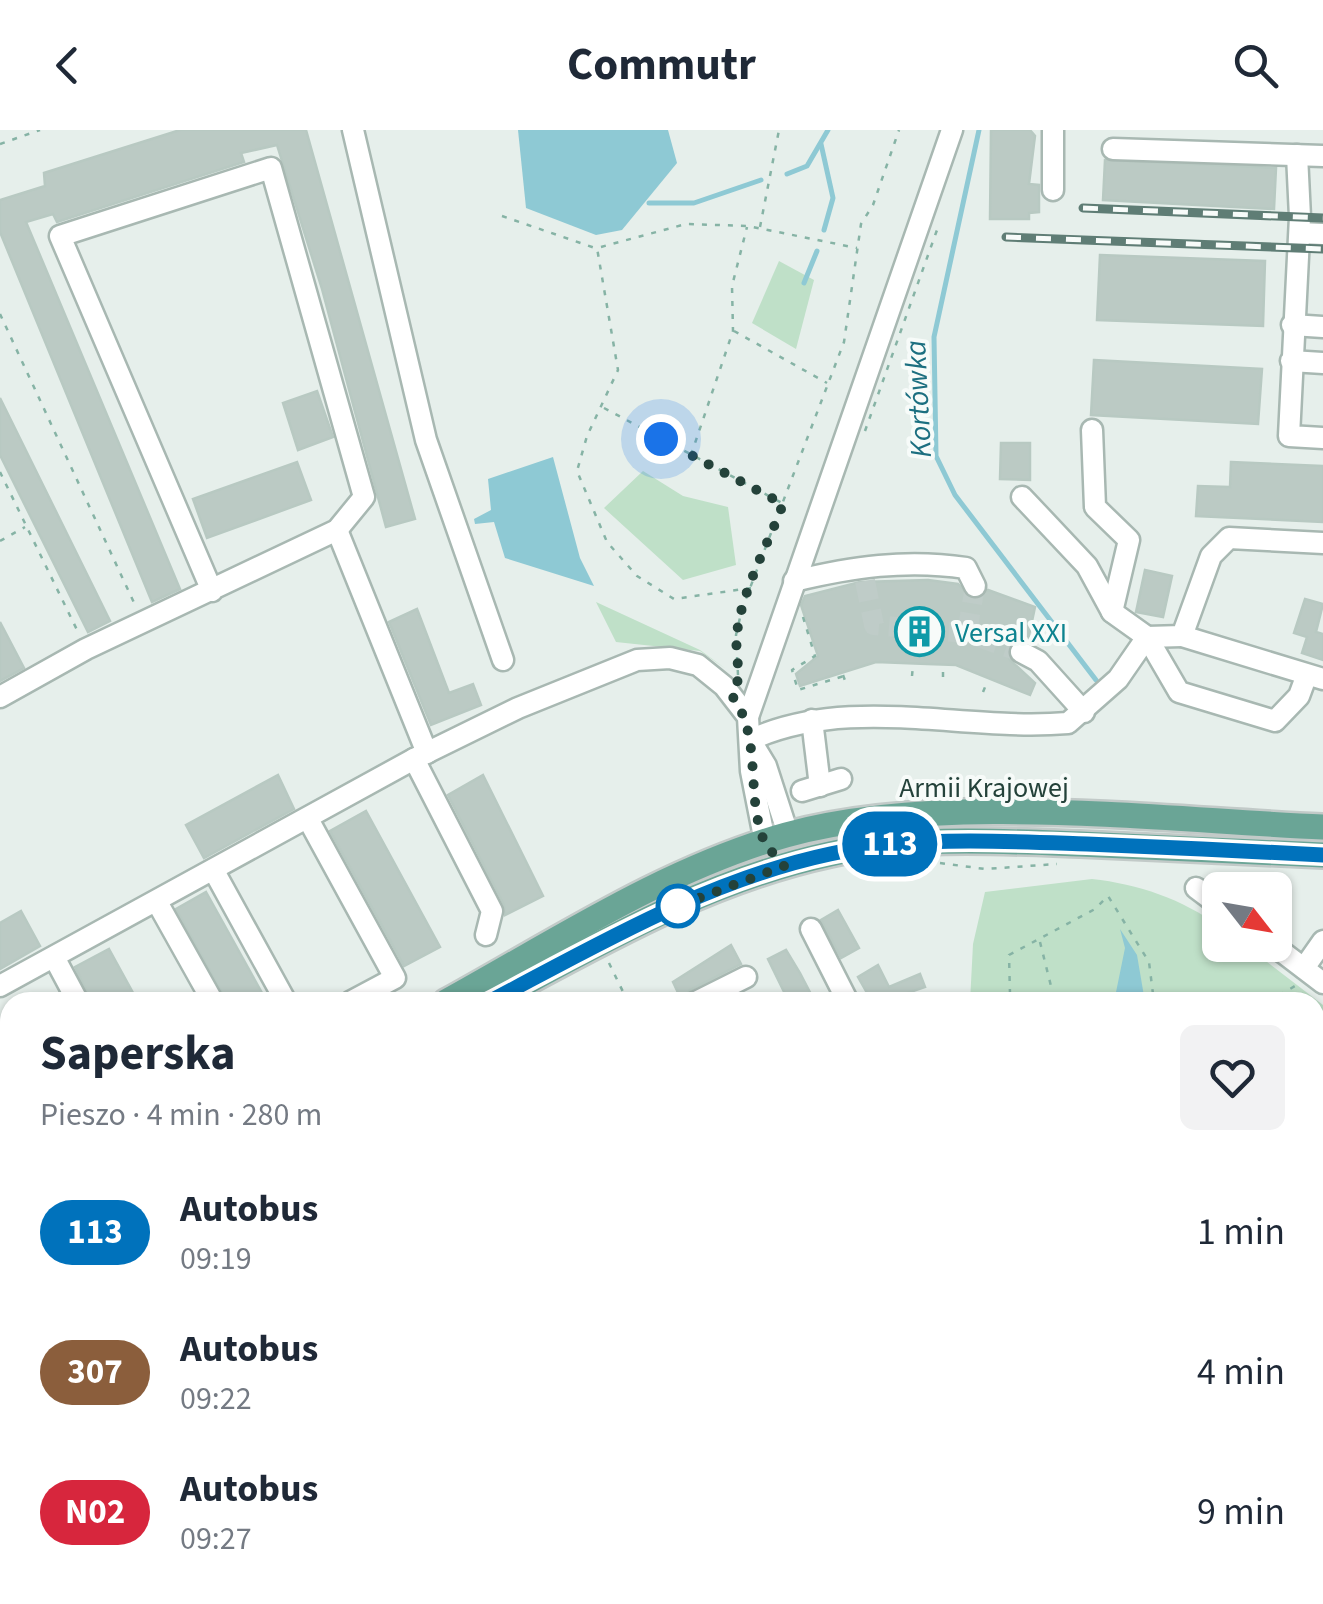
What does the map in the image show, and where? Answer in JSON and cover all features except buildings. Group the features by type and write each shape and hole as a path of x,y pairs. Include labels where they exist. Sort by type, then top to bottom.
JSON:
{"main road":[{"name":"Armii Krajowej","path":"464,992 632,900 776,838 897,816 1031,814 1323,827"},
{"path":"776,838 784,866"},
{"name":"Armii Krajowej","path":"509,992 655,916 784,866 862,848 947,841 1323,855"}],"street":[{"path":"353,130 426,440 502,660"},
{"path":"776,838 766,766 750,740 748,717 952,130"},
{"path":"1053,130 1053,190"},
{"path":"1113,149 1323,156"},
{"path":"1298,155 1300,233 1292,325 1289,436 1323,438"},
{"path":"0,698 86,650 212,591 338,530 364,497 271,168 60,236 212,591"},
{"path":"1300,233 1323,234"},
{"path":"1292,325 1323,326"},
{"path":"1291,361 1323,363"},
{"path":"1092,430 1095,507 1129,540 1112,612"},
{"path":"750,740 782,725 846,715 1043,725 1068,722 1084,712 1147,638 1182,636 1315,678 1275,721 1179,692 1147,638 1112,612 1087,566 1022,497"},
{"path":"338,530 421,756 492,911 486,935"},
{"path":"1182,636 1211,556 1228,538 1323,542"},
{"path":"794,580 864,574 916,563 966,568 975,586"},
{"path":"1021,652 1038,661 1084,712"},
{"path":"0,986 421,756 518,708 626,664 660,657 698,665 732,696 748,717"},
{"path":"812,720 811,788 841,780"},
{"path":"308,820 395,978 369,992"},
{"path":"214,871 281,992"},
{"path":"1196,888 1202,892"},
{"path":"157,902 207,992"},
{"path":"811,929 843,992"},
{"path":"1292,958 1314,975 1323,941"},
{"path":"54,957 73,992"},
{"path":"716,992 746,977"}],"path":[{"path":"0,144 40,130"},
{"path":"760,228 779,130"},
{"path":"732,696 738,687 736,635 844,342 861,224 873,205 899,130"},
{"path":"502,216 596,248 686,224 748,226 858,248"},
{"path":"691,455 733,330 732,286 748,226"},
{"path":"596,248 618,370 577,471 607,542 637,576 674,599 751,588"},
{"path":"0,314 144,622"},
{"path":"733,330 828,384"},
{"path":"602,407 783,504"},
{"path":"0,472 86,650"},
{"path":"0,540 26,526"},
{"path":"804,618 815,656 792,670 798,690 843,675 848,686"},
{"path":"943,664 943,678"},
{"path":"912,676 913,665"},
{"path":"983,692 988,680"},
{"path":"935,862 985,869 1057,864"},
{"path":"1010,992 1009,956 1095,909 1108,896 1149,962 1153,992"},
{"path":"1039,940 1053,992"},
{"path":"602,960 618,952"},
{"path":"608,962 623,992"},
{"path":"1285,992 1314,975"}],"green space":[{"path":"779,261 814,280 796,349 752,323"},
{"path":"643,471 683,496 728,507 736,565 683,580 604,508"},
{"path":"596,602 700,650 726,669 700,651 616,642"},
{"path":"1092,879 1159,894 1202,915 1202,962 1267,962 1306,992 971,992 973,944 985,892"}],"water":[{"path":"518,130 668,130 677,163 622,230 596,235 526,208"},
{"path":"553,457 580,558 594,586 505,558 494,522 475,524 474,519 491,510 488,479"},
{"path":"1120,929 1137,955 1143,992 1116,992 1125,948"}],"waterway":[{"path":"787,174 807,166 828,130"},
{"name":"Kortówka","path":"979,130 934,337 936,456 955,495 1096,680"},
{"path":"821,144 833,198 824,230"},
{"path":"649,203 694,203 761,180"},
{"path":"804,283 817,251"}],"tunnel":[{"path":"865,581 874,625 967,633 1021,652"},
{"path":"967,633 975,586"}],"railway":[{"path":"1083,208 1323,218"},
{"path":"1006,237 1323,249"}],"bus line":[{"name":"113","path":"508,992 655,916 726,885 828,854 862,848 973,840 1323,855"}],"place":[{"name":"Versal XXI","path":"920,632"}],"route":[{"path":"661,439 783,504 742,610 736,635 738,687 732,696 748,717 751,772 764,842 784,866 678,906"}]}
